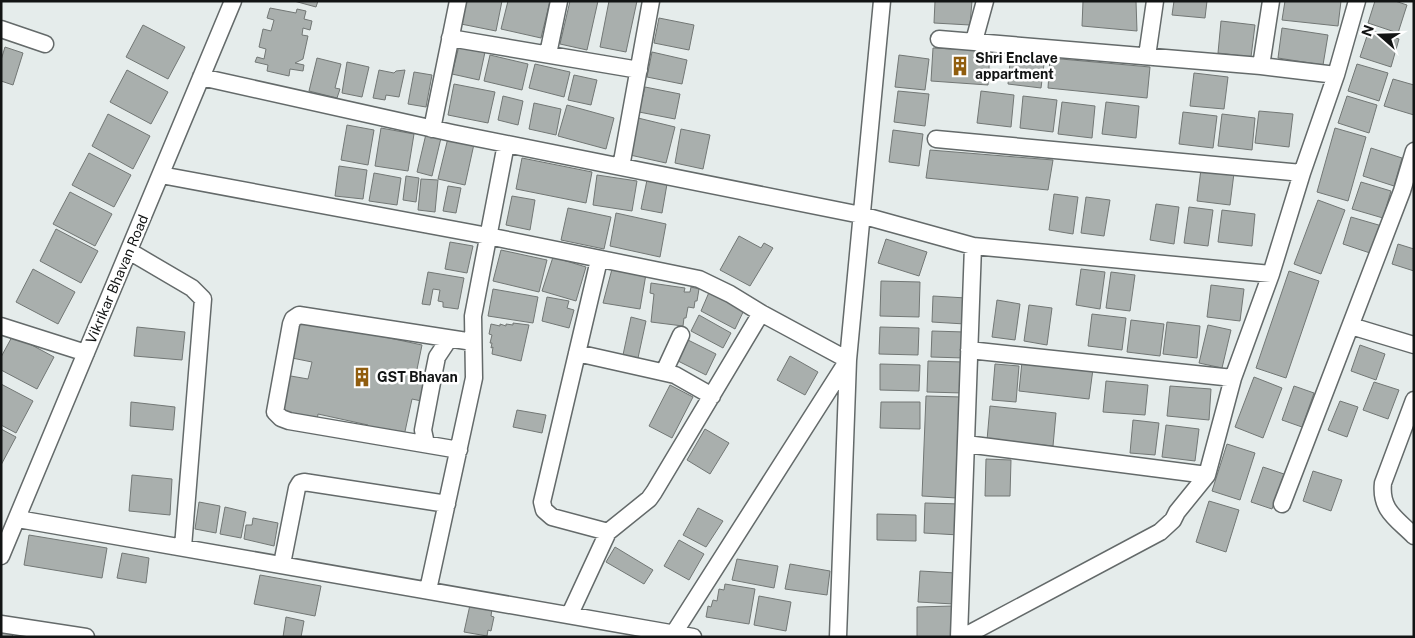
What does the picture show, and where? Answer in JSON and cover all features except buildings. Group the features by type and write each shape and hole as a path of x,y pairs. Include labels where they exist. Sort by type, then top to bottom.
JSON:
{"street":[{"name":"Vikrikar Bhavan Road","path":"1,556 233,1"},
{"path":"432,129 458,1"},
{"path":"548,54 559,1"},
{"path":"621,167 650,1"},
{"path":"838,637 848,360 882,1"},
{"path":"974,42 985,1"},
{"path":"1147,56 1155,1"},
{"path":"1261,66 1271,1"},
{"path":"964,637 1160,532 1172,520 1207,475 1233,378 1270,274 1336,75 1357,1"},
{"path":"1,29 45,44"},
{"path":"450,38 638,70"},
{"path":"939,38 1261,66 1336,75"},
{"path":"202,77 432,129 862,216 973,246 1270,274"},
{"path":"936,139 1302,173"},
{"path":"428,590 474,378 474,316 506,144"},
{"path":"1282,504 1351,326 1408,192 1414,151"},
{"path":"161,175 488,236 699,279 848,360"},
{"path":"959,637 973,246"},
{"path":"129,251 192,288 203,299 183,547"},
{"path":"599,260 542,502 544,510 552,517 608,532"},
{"path":"570,614 608,532 649,499 654,492 761,313"},
{"path":"459,450 290,421 281,418 275,412 291,324 293,319 299,315 473,342"},
{"path":"1,326 86,353"},
{"path":"1351,326 1414,345"},
{"path":"664,372 681,336"},
{"path":"426,444 423,430 437,357 449,339"},
{"path":"969,350 1233,378"},
{"path":"577,353 664,372 685,379 712,396"},
{"path":"674,633 848,360"},
{"path":"1414,400 1383,483 1382,493 1386,508 1414,536"},
{"path":"966,444 1207,475"},
{"path":"282,564 297,488 300,483 304,482 447,504"},
{"path":"18,519 693,637"},
{"path":"1,624 86,637"}],"place":[{"name":"Shri Enclave appartment","path":"960,66"},
{"name":"GST Bhavan","path":"362,377"}]}
